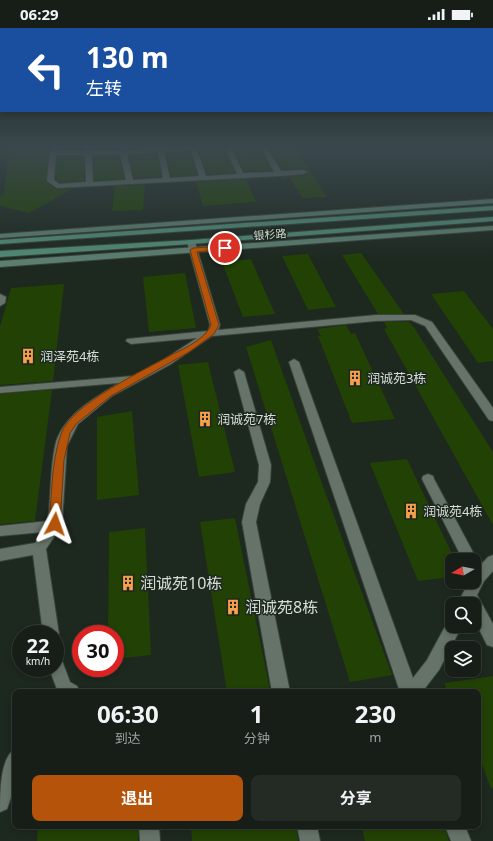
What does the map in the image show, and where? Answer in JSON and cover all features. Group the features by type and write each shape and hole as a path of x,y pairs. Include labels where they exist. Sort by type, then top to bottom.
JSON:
{"main road":[{"name":"银杉路","path":"0,242 493,208"},
{"name":"银杉路","path":"0,254 192,246 493,219"}],"street":[{"path":"58,185 90,185"},
{"name":"银杉路","path":"0,236 493,201"},
{"name":"银杉路","path":"0,264 192,246 493,228"},
{"path":"50,625 39,548 55,524 59,460 66,433 74,421 108,394 187,350 210,334 215,325 192,246"},
{"path":"131,341 308,326 376,318 404,316 418,318 430,324 434,329 493,417"},
{"path":"294,362 407,689"},
{"path":"239,372 264,465 264,482 253,504 249,522 280,689"},
{"path":"0,390 137,378"},
{"path":"428,479 466,553"},
{"path":"0,531 55,524"},
{"path":"0,555 39,548"},
{"path":"481,569 493,561"},
{"path":"481,621 493,640"},
{"path":"414,689 433,665 450,633"},
{"path":"60,677 65,689"},
{"path":"0,802 6,770 12,762"},
{"path":"149,829 150,841"},
{"path":"308,829 310,841"},
{"path":"457,829 461,841"}],"building":[{"path":"5,185 50,185 57,190 72,189 29,213 0,206 0,196 4,194"},
{"path":"145,185 143,210 112,211 115,186"},
{"path":"197,185 249,185 256,202 203,206"},
{"path":"294,185 320,185 327,197 303,198"},
{"path":"361,253 404,314 378,314 342,255"},
{"path":"308,254 336,307 308,310 282,256"},
{"path":"251,259 275,314 243,317 222,262"},
{"path":"185,273 196,328 149,332 143,277"},
{"name":"润泽苑4栋","path":"64,284 53,381 0,385 0,327 11,288"},
{"path":"464,291 493,329 493,361 478,363 431,294"},
{"path":"384,322 409,322 413,326 493,452 493,525 384,329 387,328"},
{"name":"润诚苑3栋","path":"346,325 351,334 355,333 395,419 352,423 318,336 321,336 317,329"},
{"path":"271,340 392,675 350,682 246,347"},
{"name":"润诚苑7栋","path":"208,362 235,472 199,477 178,365"},
{"path":"52,390 35,521 0,524 0,394"},
{"path":"132,411 139,495 97,500 97,417"},
{"name":"润诚苑4栋","path":"407,459 452,553 445,553 445,578 418,581 370,463"},
{"name":"润诚苑8栋","path":"235,518 270,689 227,689 200,522"},
{"name":"润诚苑10栋","path":"145,528 151,655 124,658 124,625 108,625 109,532"},
{"path":"493,676 493,788 491,789 481,761 481,689 446,689 445,683"},
{"path":"38,829 138,829 138,841 37,841"},
{"path":"191,829 296,829 298,841 192,841"},
{"path":"362,829 445,829 449,841 365,841"}],"place":[{"name":"润泽苑4栋","path":"28,356"},
{"name":"润诚苑3栋","path":"355,378"},
{"name":"润诚苑7栋","path":"205,419"},
{"name":"润诚苑4栋","path":"411,511"},
{"name":"润诚苑10栋","path":"128,583"},
{"name":"润诚苑8栋","path":"233,607"}],"route":[{"path":"55,524 59,460 66,433 74,421 108,394 167,362 212,332 215,325 213,316 193,250 225,248"}]}
